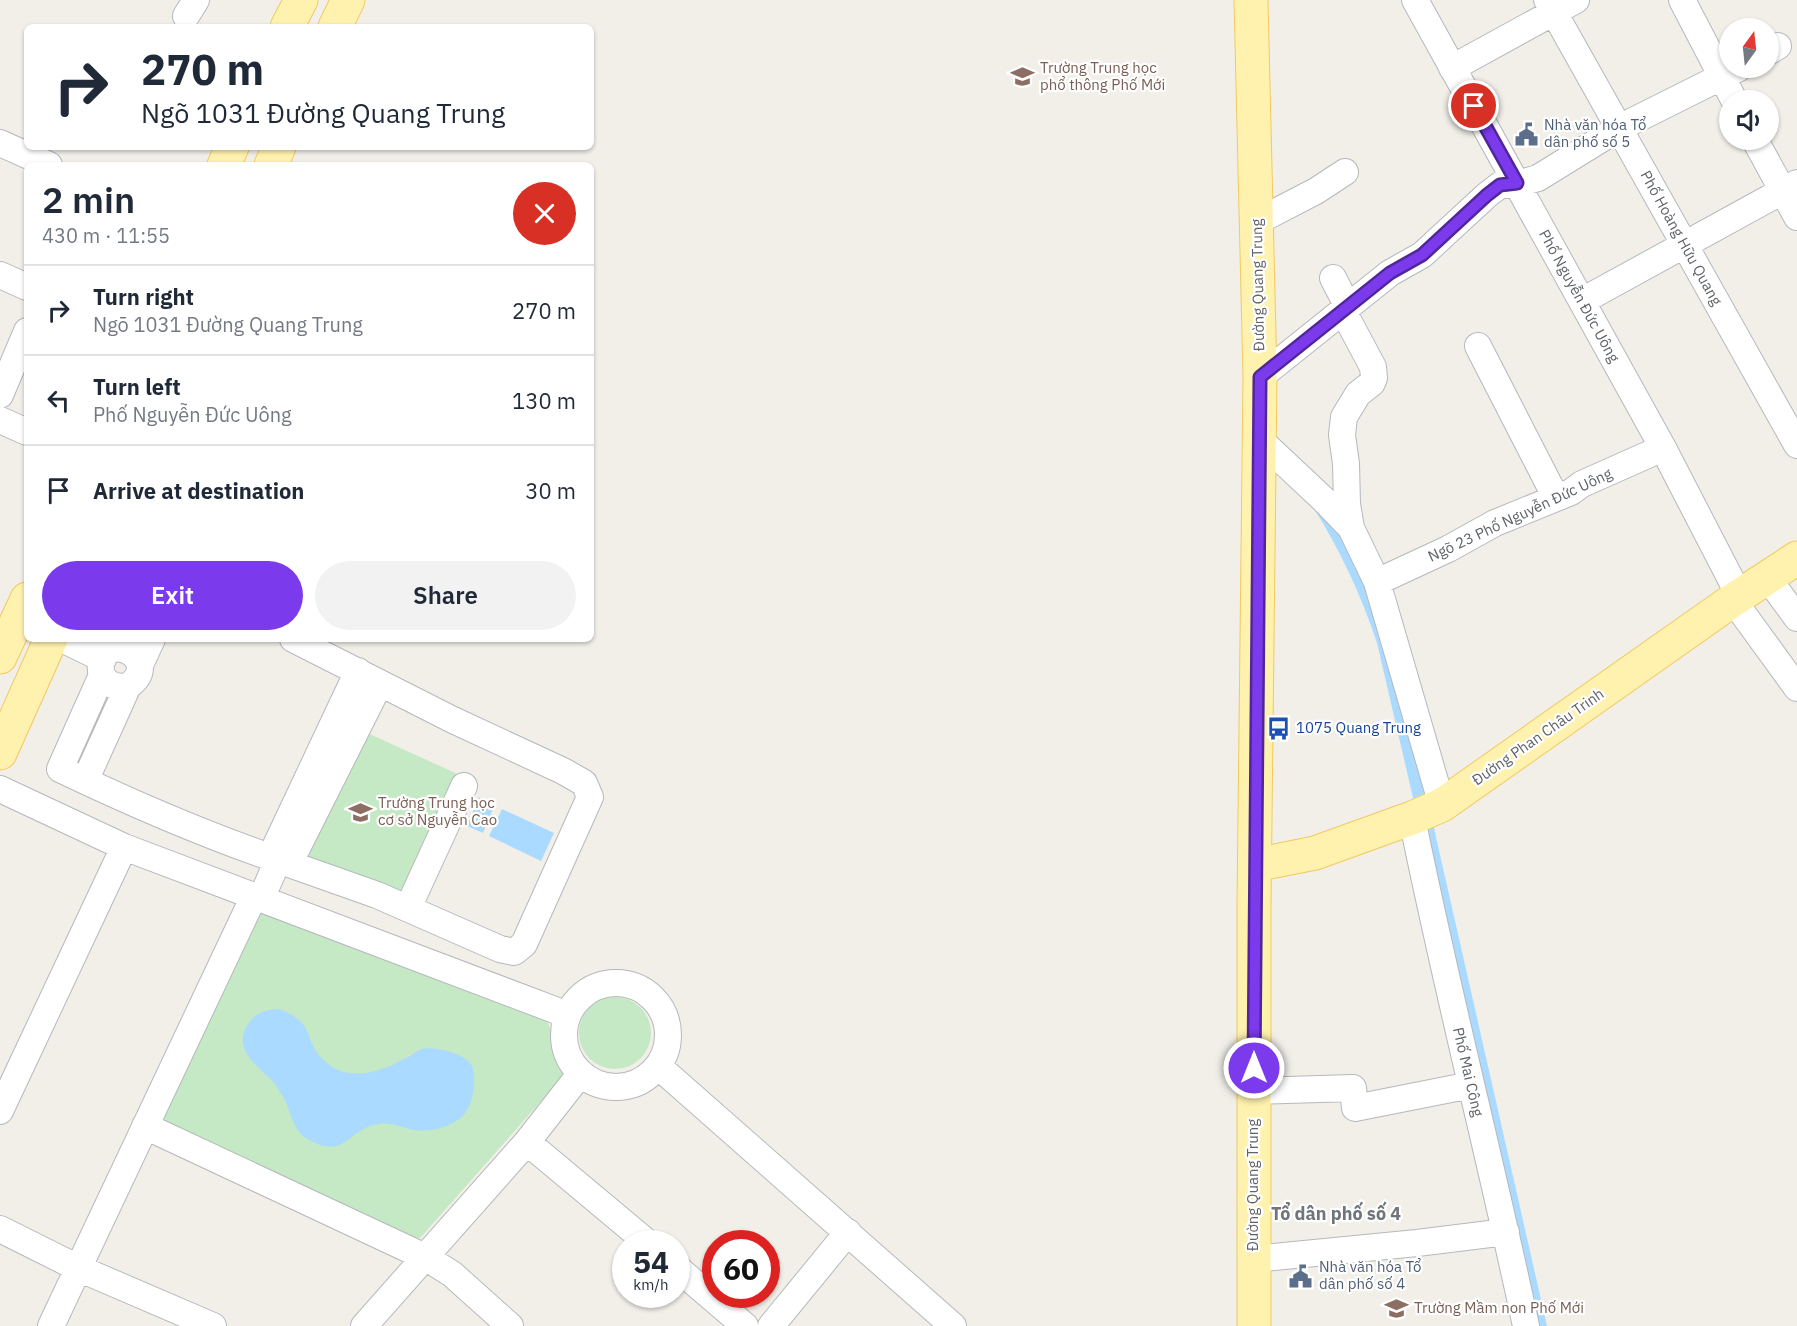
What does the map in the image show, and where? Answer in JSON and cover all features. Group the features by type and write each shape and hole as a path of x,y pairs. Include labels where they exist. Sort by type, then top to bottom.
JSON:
{"main road":[{"path":"289,24 301,0"},
{"path":"336,24 348,0"},
{"name":"Đường Quang Trung","path":"1251,0 1260,377 1253,1091 1254,1326"},
{"name":"Đường Phan Châu Trinh","path":"1255,866 1315,853 1442,805 1736,598 1797,558"},
{"path":"0,657 24,641"},
{"path":"0,753 35,642"}],"street":[{"name":"Phố Nguyễn Đức Uông","path":"1415,0 1663,448 1736,598 1797,688"},
{"path":"1452,68 1550,6 1576,0"},
{"path":"1682,0 1719,56"},
{"name":"Phố Hoàng Hữu Quang","path":"1550,6 1797,445"},
{"path":"1260,377 1390,273 1422,255 1500,185 1538,178 1619,128 1719,78"},
{"path":"0,142 43,162"},
{"path":"1762,150 1790,187 1797,217"},
{"path":"1256,222 1316,191 1345,172"},
{"path":"1582,301 1790,187"},
{"path":"0,275 24,286"},
{"path":"1333,278 1372,367 1374,378 1372,384 1358,394 1344,417 1342,435 1351,528 1377,582 1442,805"},
{"path":"0,394 24,338"},
{"path":"1478,346 1556,498"},
{"path":"0,420 24,431"},
{"path":"1259,439 1351,528"},
{"name":"Ngõ 23 Phố Nguyễn Đức Uông","path":"1377,582 1448,549 1495,523 1556,498 1663,448"},
{"path":"1767,577 1797,618"},
{"path":"70,642 110,656"},
{"path":"85,781 150,642"},
{"path":"134,675 133,653 121,648 110,656 60,769 131,803 226,843 377,895 500,949 514,952 524,944 590,797 584,783 299,642"},
{"path":"110,656 110,685 116,687 134,675"},
{"path":"51,1326 145,1126 257,897 279,861 369,677"},
{"path":"408,908 464,786"},
{"path":"0,789 124,847 568,1015"},
{"name":"Phố Mai Công","path":"1412,818 1448,987 1526,1326"},
{"path":"0,1111 124,847"},
{"path":"609,984 622,984 642,990 657,1003 666,1021 668,1034 666,1048 658,1066 647,1077 625,1086 602,1084 581,1073 571,1061 565,1046 564,1030 568,1015 579,998 596,987 609,984"},
{"path":"658,1066 953,1326"},
{"path":"363,1326 527,1142 581,1073"},
{"path":"1253,1091 1353,1088 1355,1108 1471,1085"},
{"path":"145,1126 425,1257 452,1274 510,1326"},
{"path":"527,1142 632,1230"},
{"path":"0,1228 78,1268 213,1326"},
{"path":"771,1326 848,1232"},
{"path":"1253,1259 1506,1232"},
{"path":"690,1279 745,1326"}],"green space":[{"path":"363,731 462,776 404,901 305,855"},
{"path":"258,914 267,914 541,1018 548,1023 565,1074 421,1237 413,1242 161,1123"},
{"path":"615,997 635,1003 645,1013 651,1033 645,1053 635,1063 615,1069 595,1063 585,1053 579,1033 585,1013 595,1003"}],"water":[{"path":"1306,496 1319,496 1365,572 1428,802 1547,1326 1536,1326 1377,643 1346,567"},
{"path":"479,797 495,804 483,833 467,826"},
{"path":"502,809 554,833 541,861 489,836"},
{"path":"279,1009 302,1023 319,1055 337,1070 350,1073 375,1071 427,1048 450,1052 464,1058 472,1066 474,1075 473,1093 468,1108 463,1116 451,1124 436,1129 421,1131 392,1124 378,1124 359,1131 339,1145 331,1147 309,1140 295,1126 276,1085 256,1066 244,1047 244,1032 251,1020 262,1012"}],"place":[{"name":"Trường Trung học phổ thông Phố Mới","path":"1022,77"},
{"name":"Nhà văn hóa Tổ dân phố số 5","path":"1526,134"},
{"name":"1075 Quang Trung","path":"1278,728"},
{"name":"Trường Trung học cơ sở Nguyễn Cao","path":"360,812"},
{"name":"Nhà văn hóa Tổ dân phố số 4","path":"1301,1276"},
{"name":"Trường Mầm non Phố Mới","path":"1396,1308"}],"district":[{"name":"Tổ dân phố số 4","path":"1336,1214"}],"route":[{"path":"1254,1068 1260,377 1390,273 1422,255 1500,185 1517,183 1474,106"}]}
